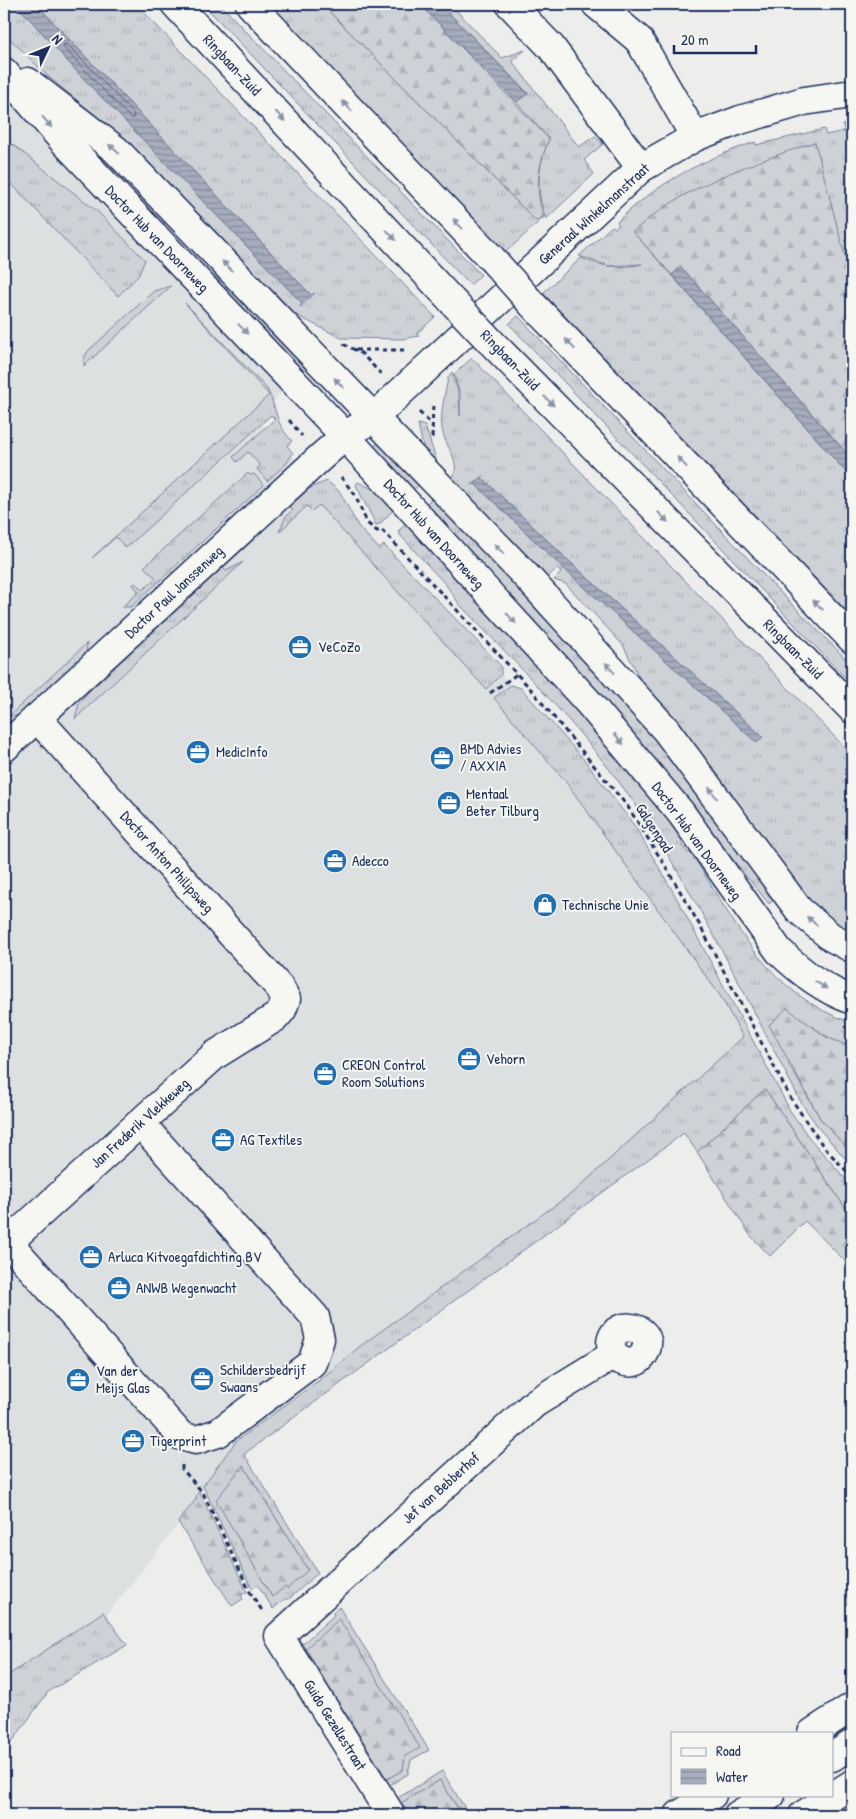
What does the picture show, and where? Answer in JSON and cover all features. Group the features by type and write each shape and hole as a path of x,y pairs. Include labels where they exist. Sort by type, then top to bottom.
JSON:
{"street":[{"name":"Ringbaan-Zuid","path":"175,4 490,341 852,709"},
{"path":"250,4 804,592 852,639"},
{"path":"596,4 639,40 696,137"},
{"path":"518,8 551,47 641,168"},
{"name":"Doctor Hub van Doorneweg","path":"4,63 116,150 528,579 666,730 799,910 831,937 852,948"},
{"name":"Doctor Hub van Doorneweg","path":"4,72 59,136 345,436 601,718 681,813 779,951 798,969 823,986 852,1000"},
{"name":"Generaal Winkelmanstraat","path":"345,436 373,418 641,168 696,137 740,120 804,101 852,94"},
{"name":"Doctor Paul Janssenweg","path":"4,748 345,436"},
{"name":"Doctor Anton Philipsweg","path":"37,718 280,988 286,999 282,1010"},
{"name":"Jan Frederik Vlekkeweg","path":"6,1244 215,1055 258,1030 276,1017 282,1010"},
{"path":"6,1244 181,1436 196,1440 218,1433 312,1363 320,1339 316,1317 140,1123"},
{"name":"Jef van Bebberhof","path":"278,1636 535,1403 613,1355"},
{"name":"Guido Gezellestraat","path":"278,1636 391,1815"},
{"path":"814,1732 852,1707"},
{"path":"834,1756 852,1744"},
{"path":"834,1795 852,1784"},
{"path":"679,1815 710,1796"},
{"path":"738,1815 769,1796"},
{"path":"803,1815 833,1796"}],"path":[{"path":"355,350 390,351 425,346 445,349"},
{"name":"Galgenpad","path":"382,530 517,674 592,761 628,807 699,924 790,1097 823,1146 852,1177"},
{"path":"490,694 517,674"},
{"path":"181,1436 182,1469 203,1493 250,1592 278,1636"}],"shaded area":[{"path":"4,6 212,222 324,344 258,420 566,743 746,1036 576,1192 238,1443 180,1522 101,1622 4,1684"}],"green space":[{"path":"4,4 16,4 80,75 302,303 300,307 315,293 311,295 36,4 136,4 435,317 416,334 419,336 402,339 341,338 296,315 133,146 50,78 4,33"},
{"path":"203,4 220,4 481,275 470,285"},
{"path":"268,4 322,4 536,221 544,217 506,252"},
{"path":"322,4 420,4 549,139 542,159 538,187 544,217 536,221"},
{"path":"440,4 450,4 502,58 525,50 512,61 579,147 595,136 603,144 584,160 594,174 546,219 540,198 539,178 542,159 549,139 516,102 528,93"},
{"path":"852,123 852,283 814,142 633,232 852,479 852,617 543,293 581,258 608,266 579,256 612,226 615,228 619,225 617,222 632,208 681,174 735,149 755,142 756,145 824,129 826,135 844,131 843,125","holes":["642,264 619,267 610,266"]},
{"path":"69,125 125,172 139,187 152,201 161,215 166,229 161,231"},
{"path":"815,142 852,283 852,459 681,267 672,275 633,232 653,216 696,189 742,168"},
{"path":"4,144 8,148 12,144 98,212 145,260 138,276 118,296 4,176"},
{"path":"214,270 310,364 298,375 247,319 215,276"},
{"path":"171,286 84,366 84,358 88,351 154,291"},
{"path":"185,303 267,389 279,422 292,441 287,446 293,453 286,464 267,481 257,469 260,465 248,452 237,462 233,457 275,419 271,415 126,548 116,537 92,558 269,395"},
{"path":"518,316 775,587 852,665 852,685 509,324"},
{"path":"472,358 852,755 852,936 811,905 643,685 623,645 566,584 554,580 561,573 557,568 547,578 540,575 535,565 450,482 454,475 455,461 444,435 442,416 448,378 452,372 459,395 460,416 460,395 454,374","holes":["484,475 482,478 567,559 763,737 757,743 561,566 475,484 472,485"]},
{"path":"418,424 425,426 438,465 424,451"},
{"path":"380,441 423,481 409,494 372,448"},
{"path":"248,473 250,475 254,474 264,485 131,607 122,607 139,592 133,585 135,583 143,590 156,578 144,567"},
{"path":"327,481 340,492 358,526 379,549 384,545 501,666 501,675 486,689 319,505 312,511 307,506 279,532 286,516 293,510 290,506 310,488"},
{"path":"358,482 377,491 395,508 380,524 376,525 356,485"},
{"path":"435,495 628,700 776,898 769,904 708,829 422,508"},
{"path":"408,522 559,685 556,688 663,812 685,843 682,846 687,852 692,854 740,931 776,976 798,994 823,1010 852,1023 852,1047 838,1043 807,1024 788,1063 820,1118 852,1154 852,1166 821,1131 802,1104 701,911 633,801 572,724 460,605 446,585 401,536 398,531"},
{"path":"243,562 75,719 79,703 89,691 222,567 226,571"},
{"path":"87,643 86,656 20,716 9,716"},
{"path":"511,685 521,688 586,762 636,828 675,895 791,1112 810,1139 852,1186 852,1218 765,1089 697,1152 684,1133 244,1454 318,1573 288,1600 286,1598 273,1609 258,1585 252,1589 203,1486 236,1441 321,1379 359,1347 576,1190 743,1037 721,997 566,782 494,698","holes":["243,1465 308,1570 285,1587"]},
{"path":"787,1008 826,1037 852,1047 852,1154 820,1118 769,1025"},
{"path":"765,1089 852,1218 852,1268 805,1221 770,1256 750,1235 697,1152"},
{"path":"243,1465 308,1570 287,1589 285,1587 272,1597 216,1500"},
{"path":"199,1491 247,1592 241,1595 243,1599 232,1606 178,1522 197,1498 196,1496"},
{"path":"339,1607 429,1750 411,1760 408,1774 385,1788 298,1648 334,1615 333,1612","holes":["305,1649 402,1770 387,1779"]},
{"path":"103,1612 127,1645 48,1692 4,1753 4,1678"},
{"path":"339,1619 420,1748 405,1756 403,1770 387,1779 305,1649"},
{"path":"442,1771 469,1815 462,1815 440,1780 402,1803 409,1815 402,1815 393,1801"},
{"path":"440,1780 462,1815 409,1815 401,1803"}],"water":[{"path":"16,4 36,4 311,295 302,303 80,75"},
{"path":"420,4 440,4 528,94 516,102"},
{"path":"681,267 852,459 852,479 672,275"},
{"path":"482,478 567,559 763,737 757,743 561,566 475,484"}],"place":[{"name":"VeCoZo","path":"300,647"},
{"name":"MedicInfo","path":"198,752"},
{"name":"BMD Advies / AXXIA","path":"442,758"},
{"name":"Mentaal Beter Tilburg","path":"449,803"},
{"name":"Adecco","path":"335,861"},
{"name":"Technische Unie","path":"545,905"},
{"name":"Vehorn","path":"469,1059"},
{"name":"CREON Control Room Solutions","path":"325,1074"},
{"name":"AG Textiles","path":"223,1140"},
{"name":"Arluca Kitvoegafdichting BV","path":"91,1257"},
{"name":"ANWB Wegenwacht","path":"119,1288"},
{"name":"Schildersbedrijf Swaans","path":"202,1379"},
{"name":"Van der Meijs Glas","path":"78,1380"},
{"name":"Tigerprint","path":"133,1441"}]}
